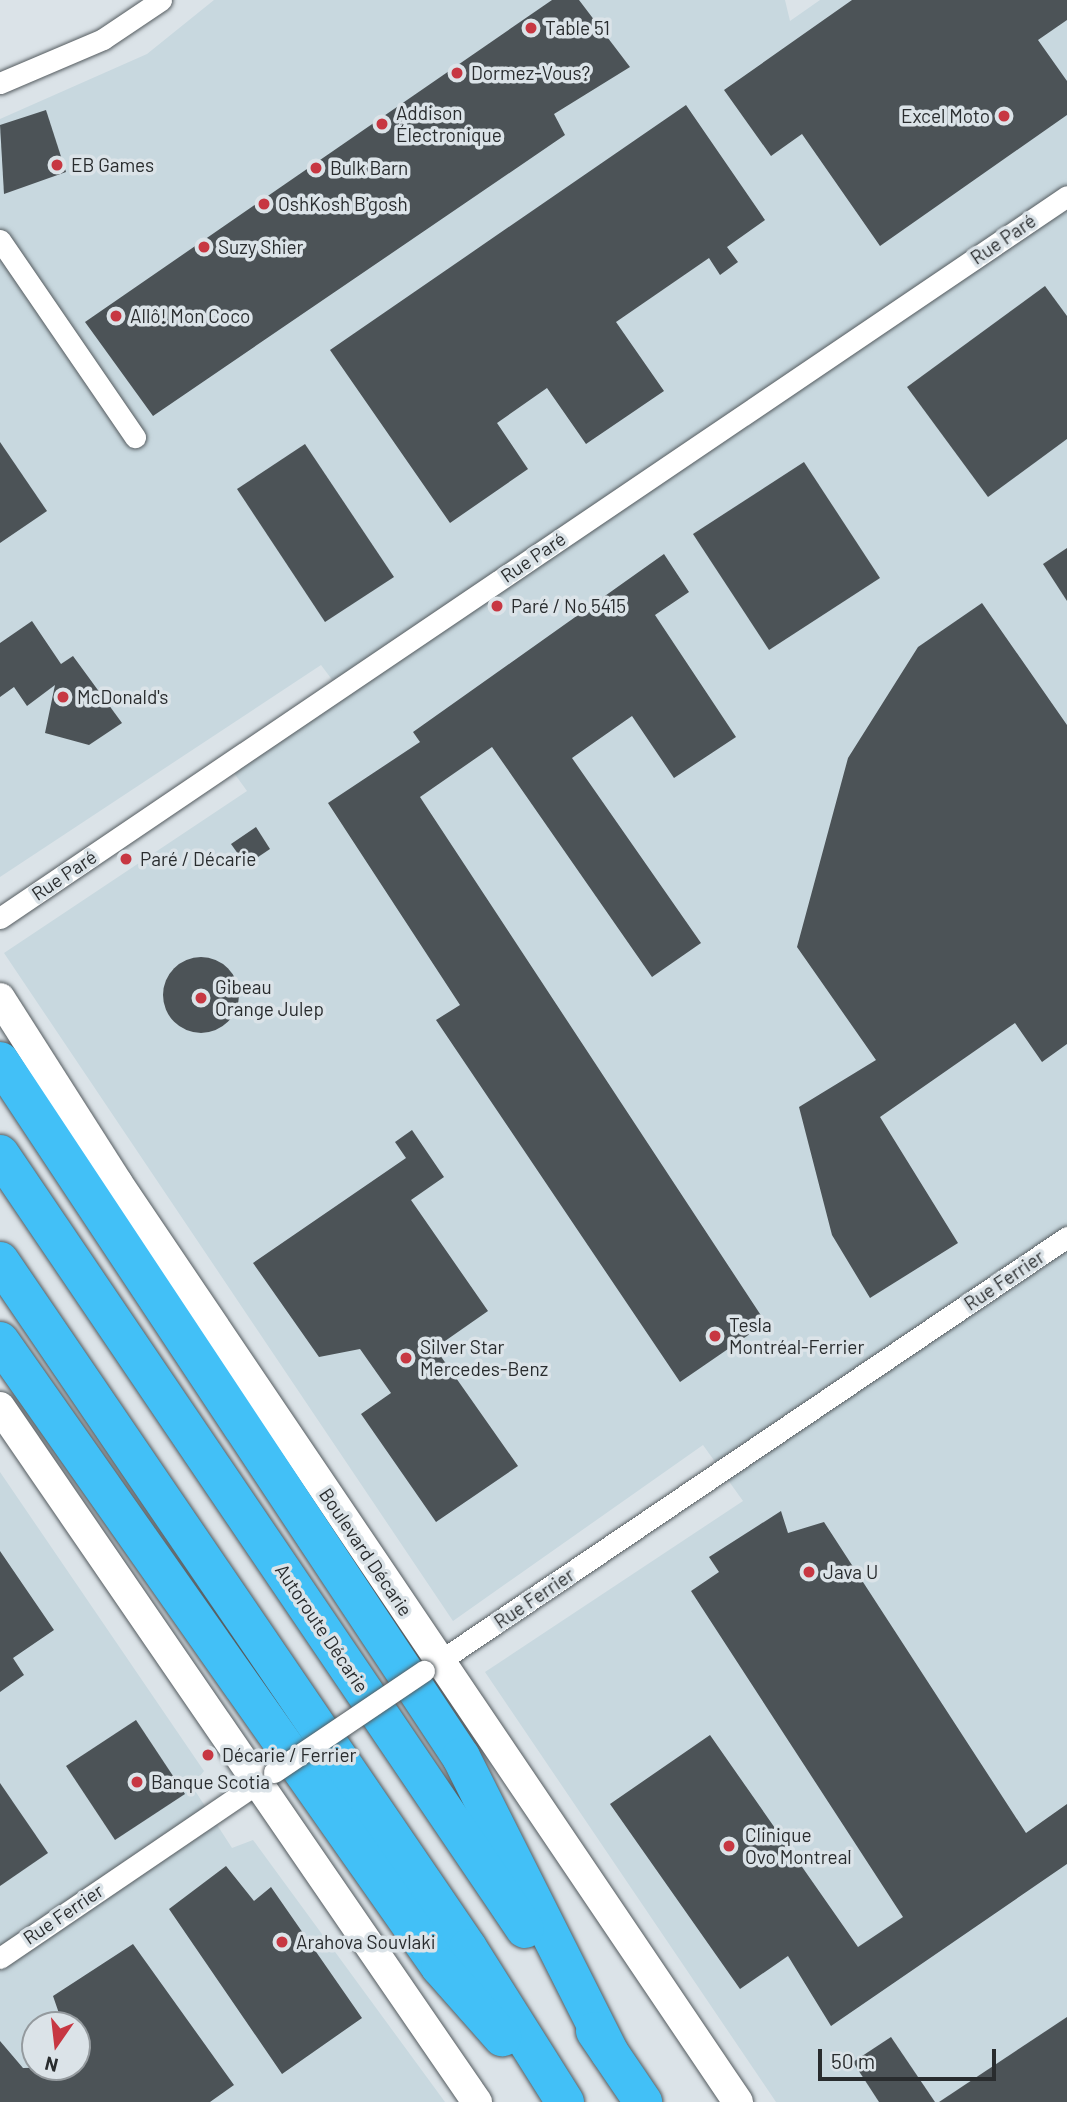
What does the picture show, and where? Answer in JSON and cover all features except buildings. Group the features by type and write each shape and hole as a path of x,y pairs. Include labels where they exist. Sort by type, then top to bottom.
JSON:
{"highway":[{"path":"0,1060 461,1757 610,2053"},
{"name":"Autoroute Décarie","path":"0,1154 643,2102"},
{"path":"0,1261 468,1948 562,2102"},
{"path":"0,1341 440,1967 562,2102"}],"main road":[{"name":"Boulevard Décarie","path":"0,998 432,1666 738,2102"},
{"path":"0,1408 266,1777 477,2102"}],"street":[{"path":"0,83 103,39 161,0"},
{"name":"Rue Paré","path":"0,918 1067,196"},
{"path":"0,240 135,437"},
{"name":"Rue Ferrier","path":"0,1958 1067,1237"}],"shaded area":[{"path":"214,0 785,0 790,21 820,0 1067,0 1067,2102 776,2102 485,1672 743,1501 703,1445 453,1621 4,953 247,791 234,773 345,697 321,665 0,877 0,119 147,54"},
{"path":"0,1472 204,1771 192,1786 232,1848 253,1840 445,2102 0,2102"}],"place":[{"name":"Table 51","path":"531,28"},
{"name":"Dormez-Vous?","path":"457,73"},
{"name":"Excel Moto","path":"1004,116"},
{"name":"Addison Électronique","path":"382,124"},
{"name":"EB Games","path":"57,165"},
{"name":"Bulk Barn","path":"316,168"},
{"name":"OshKosh B'gosh","path":"264,204"},
{"name":"Suzy Shier","path":"204,247"},
{"name":"Allô! Mon Coco","path":"116,316"},
{"name":"Paré / No 5415","path":"497,606"},
{"name":"McDonald's","path":"63,697"},
{"name":"Paré / Décarie","path":"126,859"},
{"name":"Gibeau Orange Julep","path":"201,998"},
{"name":"Tesla Montréal-Ferrier","path":"715,1336"},
{"name":"Silver Star Mercedes-Benz","path":"406,1358"},
{"name":"Java U","path":"809,1572"},
{"name":"Décarie / Ferrier","path":"208,1755"},
{"name":"Banque Scotia","path":"137,1782"},
{"name":"Clinique Ovo Montreal","path":"729,1846"},
{"name":"Arahova Souvlaki","path":"282,1942"}]}
